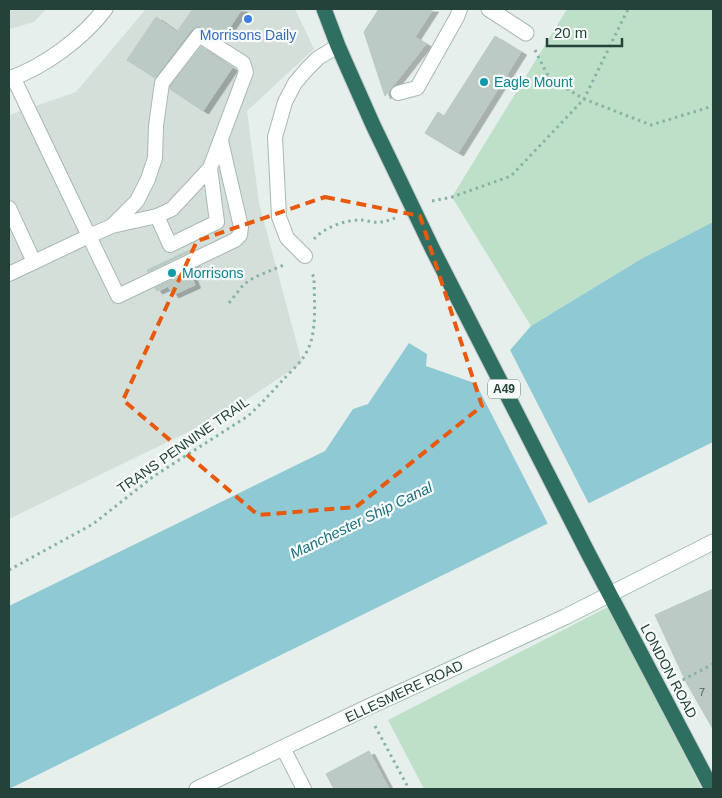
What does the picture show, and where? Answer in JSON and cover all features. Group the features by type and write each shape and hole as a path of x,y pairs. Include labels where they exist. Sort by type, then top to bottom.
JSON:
{"highway":[{"name":"A49","path":"329,12 338,46 433,250 610,594"},
{"name":"LONDON ROAD","path":"610,594 712,789"}],"main road":[{"path":"11,78 57,53 79,37 106,9"},
{"path":"489,9 526,33"},
{"name":"ELLESMERE ROAD","path":"198,789 366,708 565,617 713,542"}],"lane":[{"path":"398,93 417,88 458,17 460,9"},
{"path":"9,274 112,226 157,216 172,209 210,168 246,72 243,63 199,35 162,84 156,126 155,158 148,180 137,201 112,226"},
{"path":"305,256 287,238 279,217 275,137 284,102 295,83 318,58 338,46"},
{"path":"11,78 118,296 235,240 240,234 242,227 221,140"},
{"path":"157,216 170,245 217,222 210,168"},
{"path":"9,208 34,262"},
{"path":"283,748 304,789"}],"path":[{"path":"428,202 452,197 511,176 584,99 628,9"},
{"path":"526,33 549,78 584,99 651,125 713,106"},
{"path":"305,256 310,244 324,230 351,221 384,222 398,217"},
{"name":"TRANS PENNINE TRAIL","path":"9,570 93,524 154,476 248,416 262,404 306,354 310,342 314,320 314,277 305,256"},
{"path":"229,303 244,284 271,270"},
{"path":"661,692 713,664"},
{"path":"366,708 409,789"}],"highlighted area":[{"path":"325,197 420,216 482,406 356,507 258,515 123,400 197,241"}],"shaded area":[{"path":"9,9 46,9 34,22 9,29"},
{"path":"146,9 295,9 314,49 247,111 259,203 302,363 225,414 9,519 9,115 76,92"}],"green space":[{"path":"567,9 713,9 713,222 641,259 531,326 452,197"},
{"path":"608,607 702,789 424,789 388,720"}],"water":[{"name":"Manchester Ship Canal","path":"713,222 713,442 9,789 9,606 325,451 353,409 368,404 409,343 427,354 426,366 480,385 531,326 641,259"}],"pier":[{"path":"509,348 590,506 549,526 474,380 480,382"}],"building":[{"path":"193,9 242,9 222,39 200,26 192,29 155,78 127,60 156,17 177,32"},
{"path":"379,9 433,9 415,37 426,44 385,96 364,32"},
{"name":"Eagle Mount","path":"495,36 521,52 458,153 425,133 438,112 444,116"},
{"path":"201,47 232,68 203,111 170,89 170,86"},
{"path":"192,249 148,272 147,270"},
{"path":"200,266 202,270 191,275 195,285 173,295 168,286 157,291 155,288"},
{"path":"713,589 713,729 686,682 655,615"},
{"path":"369,751 389,789 334,789 326,774"}],"place":[{"name":"Morrisons Daily","path":"248,19"},
{"name":"Eagle Mount","path":"484,82"},
{"name":"Morrisons","path":"172,273"}]}
